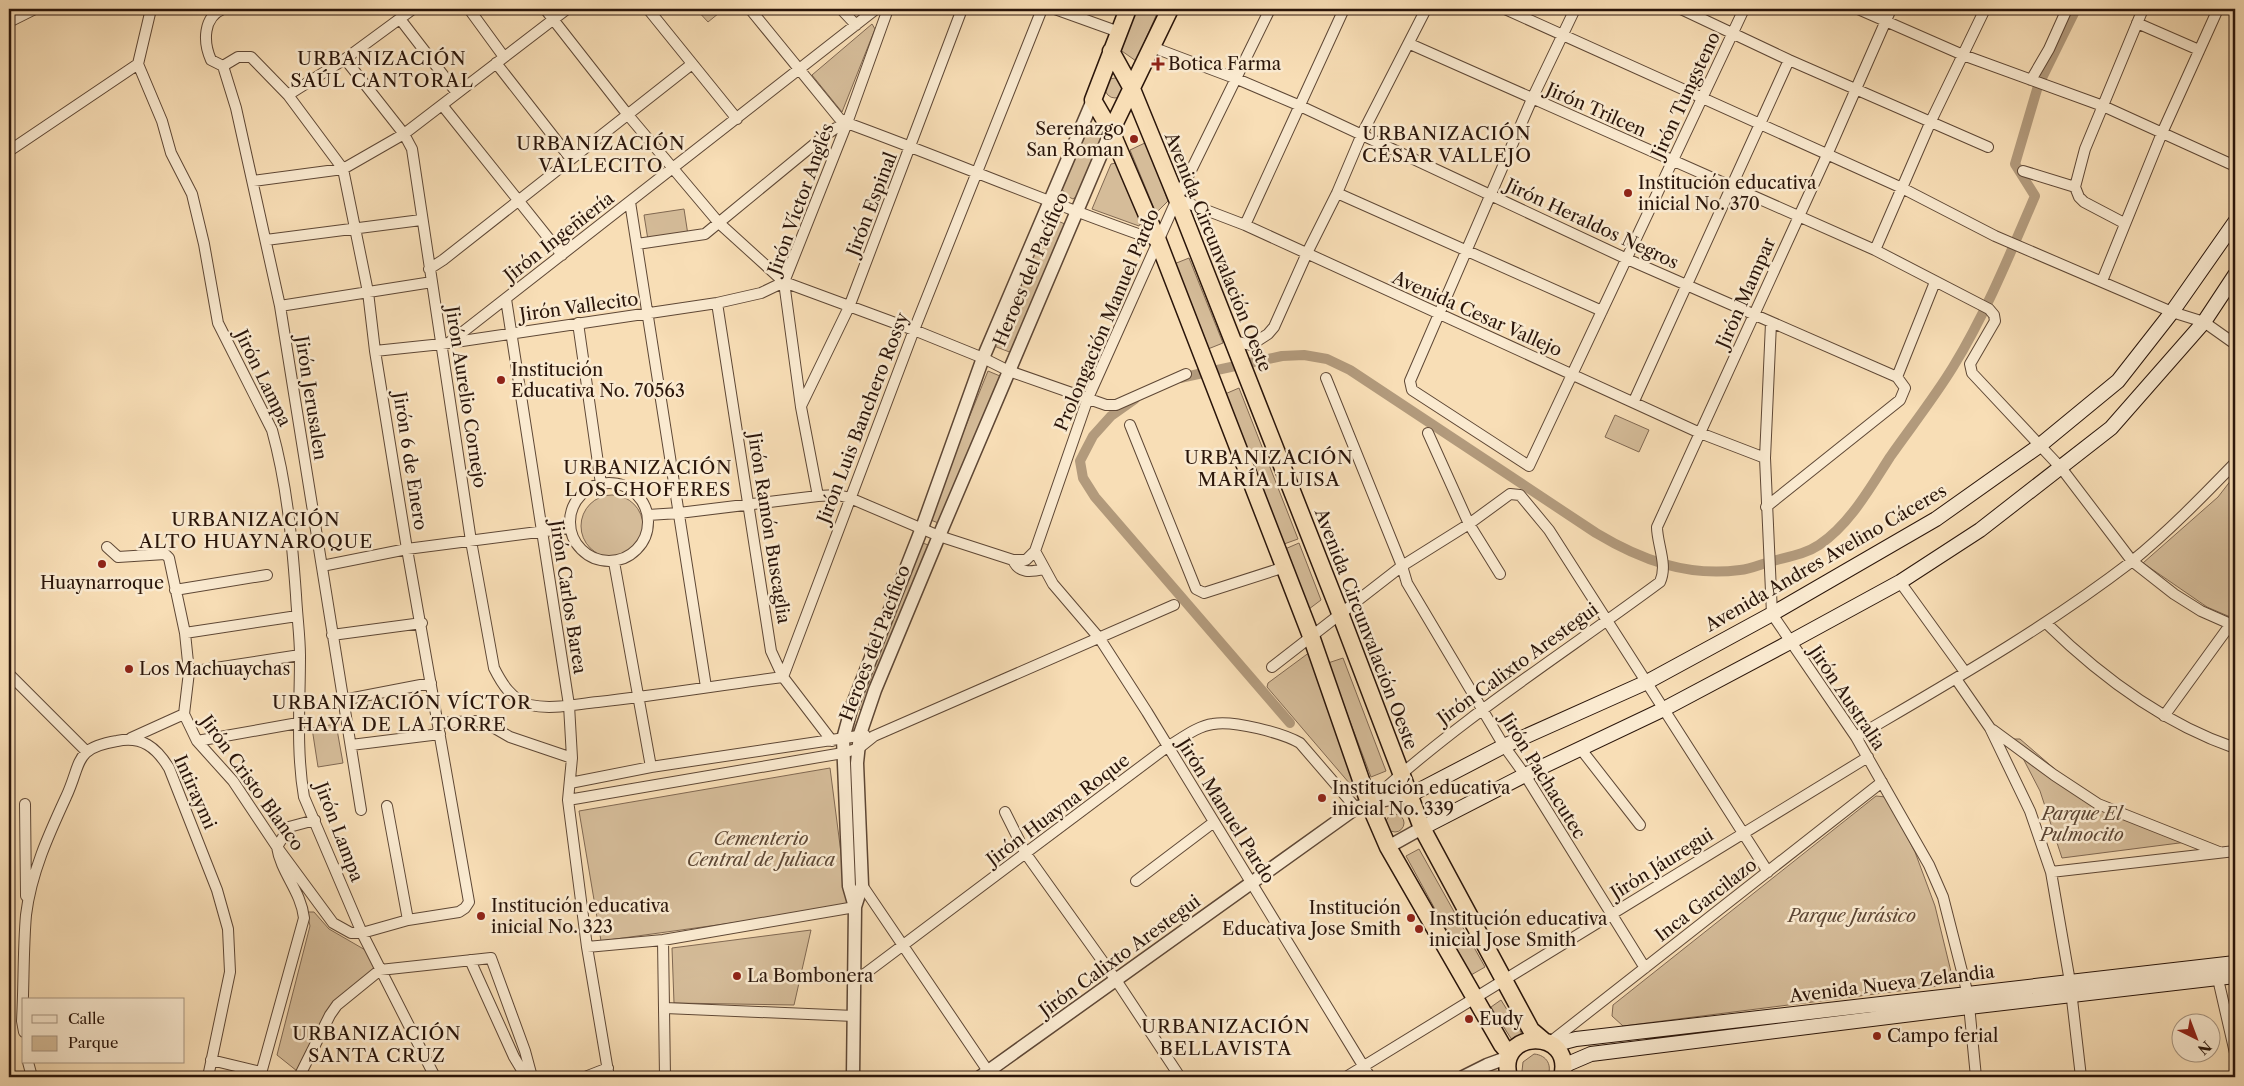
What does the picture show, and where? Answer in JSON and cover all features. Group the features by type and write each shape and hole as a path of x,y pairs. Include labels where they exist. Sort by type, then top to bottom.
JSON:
{"highway":[{"path":"1128,9 1093,100 1111,131 1158,241 1285,567 1311,636 1363,806 1509,1056"},
{"name":"Heroes del Pacífico","path":"1111,131 1170,9"},
{"name":"Avenida Circunvalación Oeste","path":"1111,51 1132,89 1177,199 1340,613 1422,828 1531,1030 1559,1052 1563,1074"},
{"path":"1508,1077 1509,1056 1516,1047 1526,1041 1549,1043"}],"main road":[{"name":"Avenida Andres Avelino Cáceres","path":"1410,795 1504,746 1647,682 1772,614 1936,520 2039,446 2118,381 2172,312 2235,222"},
{"path":"1422,828 1525,775 1664,709 1790,642 1900,582 1980,530 2062,469 2111,428 2204,322 2235,275"},
{"name":"Avenida Nueva Zelandia","path":"1549,1043 1857,1014 2071,988 2235,963"},
{"name":"Avenida Nueva Zelandia","path":"2071,988 2218,979 2235,976"},
{"name":"Avenida Nueva Zelandia","path":"1563,1074 1591,1054 1857,1014"}],"street":[{"path":"9,22 35,9"},
{"path":"9,151 138,64 151,9"},
{"name":"Jirón Jerusalen","path":"223,9 210,17 206,36 211,60 223,66 236,108 280,306 361,810"},
{"path":"288,95 346,59 413,9"},
{"path":"468,9 500,60 572,160"},
{"path":"545,9 628,115 719,223 784,282 914,330 1010,371 1116,406 1186,374"},
{"path":"253,181 343,168 404,134 567,9"},
{"path":"648,9 737,119"},
{"path":"750,9 839,118 846,124 977,172 1076,213 1158,241"},
{"path":"841,9 856,25"},
{"name":"Jirón Ingeñiería","path":"446,343 506,299 876,9"},
{"name":"Jirón Víctor Anglés","path":"818,496 801,407 784,282 846,124 888,9"},
{"name":"Jirón Espinal","path":"801,407 849,307 962,9"},
{"name":"Jirón Luis Banchero Rossy","path":"783,677 914,330 1042,9"},
{"path":"1055,9 1119,32"},
{"name":"Prolongación Manuel Pardo","path":"1035,551 1088,398 1177,199 1270,9"},
{"path":"1244,225 1344,9"},
{"path":"1234,345 1250,345 1268,334 1274,327 1306,253 1337,193 1362,134 1410,44 1426,9"},
{"path":"1505,9 1902,188 1995,236 2172,312 2204,322 2235,344"},
{"path":"1438,315 1532,99 1575,9"},
{"path":"1681,9 1789,60 1988,147"},
{"name":"Jirón Tungsteno","path":"1438,315 1410,381 1412,390 1529,466 1744,9"},
{"path":"1858,9 1963,55 2103,106 2235,166"},
{"name":"Jirón Mampar","path":"1662,576 1662,551 1658,542 1657,527 1797,217 1827,155 1884,21 1891,9"},
{"path":"1875,250 1931,121 1985,9"},
{"path":"2034,81 2067,9"},
{"path":"2124,223 2084,202 2079,197 2075,187 2085,149 2143,9"},
{"path":"2102,281 2162,133 2218,9"},
{"path":"400,19 457,93"},
{"path":"2137,23 2199,50"},
{"name":"Jirón Trilcen","path":"1410,44 1731,188 1875,250 1989,309 1994,315 1994,326 1970,364 1970,369 2039,446"},
{"name":"Jirón Heraldos Negros","path":"1152,47 1237,79 1298,105 1627,259 1897,377"},
{"name":"Jirón 6 de Enero","path":"223,66 238,57 251,57 288,95 343,168 357,229 407,548 422,623 469,902 459,912 408,920"},
{"name":"Jirón Aurelio Cornejo","path":"346,59 404,134 412,149 429,269 446,343 471,541 494,668 503,686 514,696 528,704 547,708 638,698 783,677"},
{"path":"1634,402 1789,60"},
{"name":"Jirón Lampa","path":"138,64 162,121 171,153 192,194 204,244 218,323 223,337 272,430 291,528 300,654 298,722 304,797 362,933 435,1077"},
{"path":"429,269 572,160 692,64"},
{"name":"Heroes del Pacífico","path":"855,907 848,886 843,753 837,740 922,528 983,358 1093,100"},
{"path":"442,106 562,255"},
{"path":"637,244 699,235 711,230 822,137 846,124"},
{"name":"Heroes del Pacífico","path":"855,907 862,885 857,763 860,734 875,690 939,536 1111,131"},
{"path":"2024,171 2075,187"},
{"path":"1337,193 1602,311"},
{"name":"Avenida Cesar Vallejo","path":"1177,199 1244,225 1700,433 1765,458"},
{"path":"630,202 706,687"},
{"path":"266,240 421,220"},
{"path":"280,306 432,282"},
{"name":"Jirón Vallecito","path":"375,351 446,343 718,303 761,293 784,282"},
{"path":"1766,507 1900,400 1905,388 1897,377 1935,282"},
{"name":"Jirón Carlos Barea","path":"506,299 569,705 572,758 568,800 587,947 609,1073"},
{"name":"Jirón Ramón Buscaglia","path":"718,303 771,651 783,677 837,740"},
{"name":"Jirón Australia","path":"1770,322 1765,458 1772,614 1856,737 1930,865 1943,897 1968,1001 1976,1077"},
{"path":"578,323 601,484"},
{"name":"Jirón Pachacutec","path":"1326,378 1402,566 1407,583 1504,746 1525,775 1610,915 1645,968"},
{"path":"1130,425 1196,589 1199,592 1204,593 1285,567"},
{"path":"1428,433 1469,524 1500,574"},
{"path":"2039,446 2062,469 2132,561 2174,594 2232,625 2164,716"},
{"path":"1856,737 1961,676 2046,623 2132,561 2193,506 2235,463"},
{"path":"601,484 617,484 631,490 642,500 648,515 648,528 640,545 626,558 614,562 598,561 585,554 574,543 569,528 570,513 576,500 587,489 601,484"},
{"path":"1272,666 1402,566 1469,524 1510,494 1520,495 1549,530 1768,872"},
{"path":"648,515 818,496 838,495 850,498 939,536 1013,560 1026,560 1035,551 1053,584 1100,639"},
{"path":"322,566 407,548 569,528"},
{"name":"Jirón Cristo Blanco","path":"106,547 118,557 165,554 169,558 185,633 189,672 184,714 197,741 232,781 277,847 333,923 351,933 362,933"},
{"path":"1013,560 1017,567 1023,570 1044,569"},
{"path":"614,562 651,767"},
{"path":"175,590 267,575"},
{"name":"Jirón Calixto Arestegui","path":"986,1075 1116,980 1363,806 1400,773 1483,710 1660,582 1662,576"},
{"path":"1900,582 1961,676 1990,728 2030,811 2051,872 2071,988 2081,1077"},
{"path":"568,800 843,753 859,748 874,736 1100,639 1174,605"},
{"path":"185,633 297,616"},
{"path":"332,635 422,623"},
{"path":"2046,623 2082,658 2164,716 2235,748"},
{"name":"Jirón Manuel Pardo","path":"1100,639 1370,1077"},
{"path":"189,672 300,654"},
{"path":"9,674 86,751"},
{"path":"342,700 431,683"},
{"path":"26,914 39,860 72,784 78,763 86,751 93,746 131,738 184,714"},
{"path":"197,741 298,722"},
{"path":"438,723 484,722 510,737 572,758"},
{"name":"Jirón Huayna Roque","path":"854,982 904,947 1167,747 1213,724 1251,727 1292,738 1300,743 1363,806"},
{"path":"1990,728 2054,775 2098,804 2219,852"},
{"path":"350,745 440,734"},
{"path":"570,782 651,767 837,740 860,734 874,736"},
{"name":"Intiraymi","path":"131,738 150,746 162,756 169,768 217,890 228,929 230,972 208,1077"},
{"path":"1580,748 1640,825"},
{"name":"Jirón Jáuregui","path":"1346,1077 1868,757"},
{"name":"Inca Garcilazo","path":"1549,1043 1882,782"},
{"path":"1363,806 1410,795"},
{"path":"23,998 26,914 26,804"},
{"path":"362,933 408,920 387,806"},
{"path":"1005,812 1026,854 1116,980 1180,1077"},
{"path":"211,1060 261,1075 304,918 298,894 281,862 277,847 285,831 293,824 315,820"},
{"path":"1136,880 1214,822"},
{"path":"1388,847 1422,828"},
{"path":"2051,872 2235,851"},
{"path":"862,885 986,1075"},
{"path":"587,947 663,940 855,907 853,1077"},
{"path":"663,940 666,1008 665,1077"},
{"path":"299,1077 333,1010 380,970 491,958 525,1051 532,1077"},
{"path":"470,960 514,1057 526,1077"},
{"path":"2218,979 2235,1053"},
{"path":"666,1008 854,1016"},
{"path":"1463,1077 1509,1056"},
{"path":"29,1064 32,1077"},
{"path":"585,1077 609,1073"}],"green space":[{"path":"696,9 724,9 708,22"},
{"path":"1136,9 1159,9 1136,61 1119,49"},
{"path":"872,24 875,29 842,112 812,75"},
{"path":"1115,78 1122,81 1125,88 1122,95 1115,98 1108,95 1105,88 1108,81"},
{"path":"1089,124 1095,124 1102,140 1077,196 1073,199 1067,196 1062,189"},
{"path":"1147,142 1168,201 1156,213 1130,150"},
{"path":"1116,163 1141,222 1139,226 1092,209 1111,164"},
{"path":"684,209 688,235 648,240 644,215"},
{"path":"1048,217 1065,224 1012,353 994,346"},
{"path":"1189,258 1223,343 1208,349 1174,264"},
{"path":"988,371 1000,376 941,524 928,519"},
{"path":"1239,388 1298,539 1284,544 1225,394"},
{"path":"1615,415 1649,430 1639,452 1605,437"},
{"path":"2235,475 2235,619 2207,607 2143,563 2218,497"},
{"path":"606,495 618,495 634,504 641,514 643,526 641,538 634,548 618,557 606,557 595,552 586,543 581,532 581,520 586,509 595,500"},
{"path":"920,542 931,546 864,711 854,707"},
{"path":"1299,543 1321,600 1309,609 1285,549"},
{"path":"1310,652 1356,791 1267,687 1268,683"},
{"path":"1343,658 1386,771 1371,777 1328,663"},
{"path":"336,724 343,763 318,767 312,728"},
{"name":"Parque El Pulmocito","path":"2013,739 2020,739 2064,777 2118,812 2187,842 2062,858 2040,791"},
{"name":"Cementerio Central de Juliaca","path":"830,768 848,907 601,941 579,811"},
{"name":"Parque Jurásico","path":"1876,796 1886,797 1915,852 1935,906 1954,984 1623,1026 1612,1016 1613,1005"},
{"path":"1391,814 1399,814 1404,819 1402,830 1391,832 1386,827 1386,819"},
{"path":"1419,849 1485,967 1471,975 1406,856"},
{"path":"307,912 314,912 329,929 367,951 376,965 373,971 332,1006 297,1071 277,1055 310,926"},
{"name":"La Bombonera","path":"811,930 794,1005 674,1003 672,948"},
{"path":"1501,1000 1522,1034 1512,1040 1491,1007"},
{"path":"1534,1054 1542,1056 1548,1062 1549,1073 1547,1077 1523,1076 1523,1062"}],"waterway":[{"path":"1180,378 1282,356 1304,355 1327,359 1350,370 1596,533 1647,558 1683,568 1720,572 1747,569 1807,551 1819,545 1830,536 1859,505 1890,457 1946,379 1987,304 2035,196 2015,164 2038,86 2076,9"},
{"path":"1135,399 1111,416 1093,436 1080,461 1083,478 1095,497 1290,723"}],"place":[{"name":"Botica Farma","path":"1158,64"},
{"name":"Serenazgo San Roman","path":"1134,139"},
{"name":"Institución educativa inicial No. 370","path":"1628,193"},
{"name":"Institución Educativa No. 70563","path":"501,380"},
{"name":"Huaynarroque","path":"102,564"},
{"name":"Los Machuaychas","path":"129,669"},
{"name":"Institución educativa inicial No. 339","path":"1322,798"},
{"name":"Institución educativa inicial No. 323","path":"481,916"},
{"name":"Institución Educativa Jose Smith","path":"1411,918"},
{"name":"Institución educativa inicial Jose Smith","path":"1419,929"},
{"name":"La Bombonera","path":"737,976"},
{"name":"Eudy","path":"1469,1019"},
{"name":"Campo ferial","path":"1877,1036"}],"district":[{"name":"URBANIZACIÓN SAÚL CANTORAL","path":"382,69"},
{"name":"URBANIZACIÓN CÉSAR VALLEJO","path":"1447,144"},
{"name":"URBANIZACIÓN VALLECITO","path":"601,154"},
{"name":"URBANIZACIÓN MARÍA LUISA","path":"1269,468"},
{"name":"URBANIZACIÓN LOS CHOFERES","path":"648,478"},
{"name":"URBANIZACIÓN ALTO HUAYNAROQUE","path":"256,530"},
{"name":"URBANIZACIÓN VÍCTOR HAYA DE LA TORRE","path":"402,713"},
{"name":"URBANIZACIÓN BELLAVISTA","path":"1226,1037"},
{"name":"URBANIZACIÓN SANTA CRUZ","path":"377,1044"}]}
